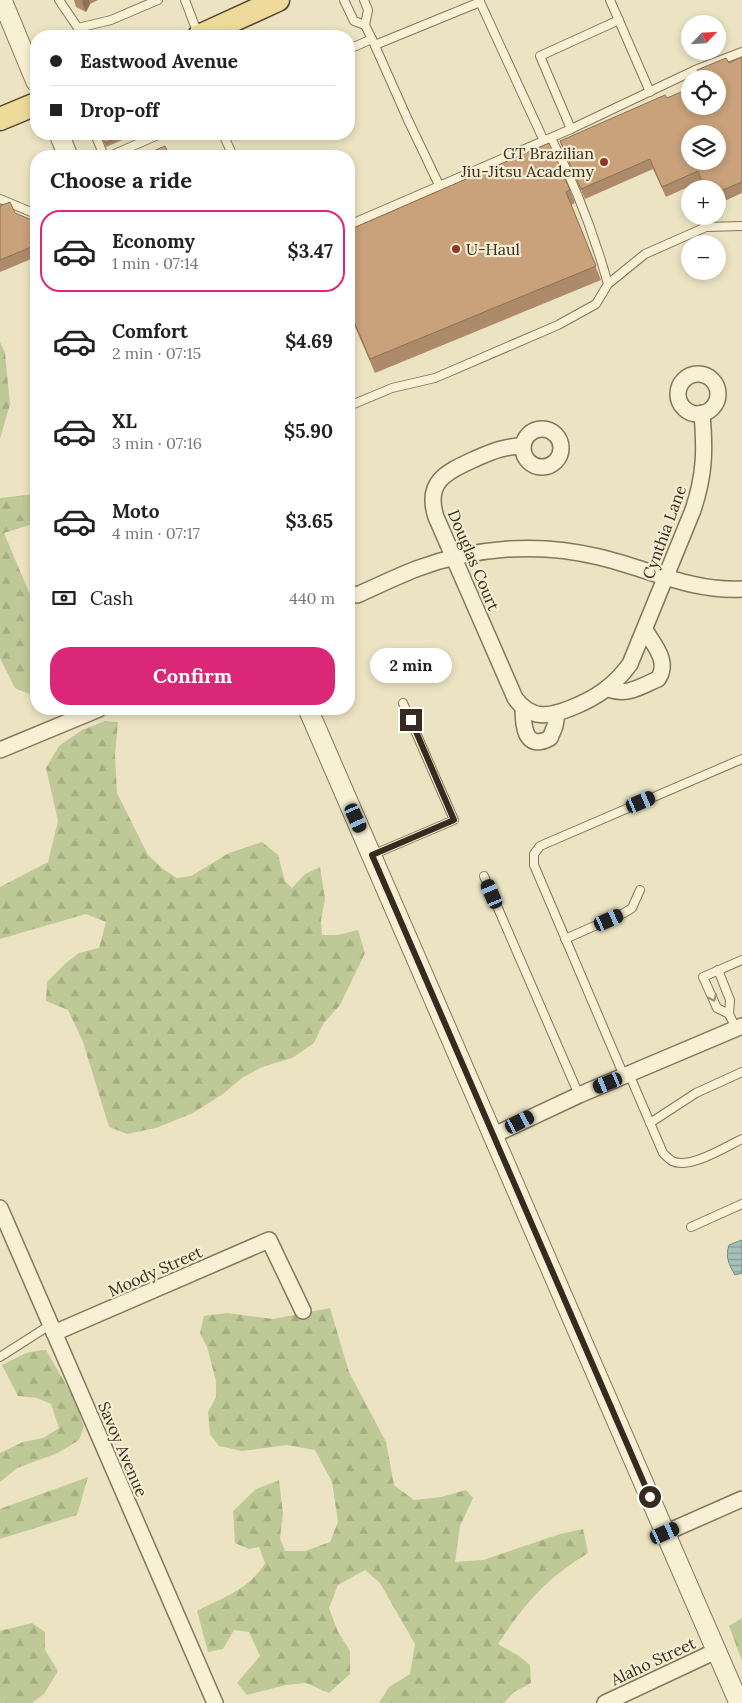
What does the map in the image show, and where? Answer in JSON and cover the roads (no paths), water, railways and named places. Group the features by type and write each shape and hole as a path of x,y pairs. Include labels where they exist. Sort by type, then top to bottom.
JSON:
{"main road":[{"path":"212,30 278,0"},
{"path":"0,119 30,106"}],"street":[{"path":"2,0 30,68"},
{"name":"Cynthia Lane","path":"523,707 539,715 557,713 586,702 608,689 620,678 630,664 694,510 700,488 705,447 702,413"},
{"name":"Douglas Court","path":"522,446 506,447 450,470 440,480 433,493 434,510 454,558 516,698 523,707"},
{"path":"355,595 416,569 482,552 514,548 561,550 598,556 698,587 728,590 742,589"},
{"path":"608,689 623,693 629,692 658,679 661,675 662,658 645,630"},
{"path":"523,707 524,730 529,738 534,741 540,742 550,738 554,733 557,713"},
{"path":"0,750 85,715"},
{"path":"311,715 739,1703"},
{"path":"494,1136 578,1095 739,1027"},
{"name":"Savoy Avenue","path":"0,1208 215,1703"},
{"name":"Moody Street","path":"52,1329 269,1240 303,1311"},
{"path":"665,1533 742,1499"},
{"name":"Alaho Street","path":"605,1703 716,1651"}],"lane":[{"path":"59,0 78,28 111,20 158,0"},
{"path":"185,0 197,30"},
{"path":"344,0 354,21 366,25"},
{"path":"364,0 368,10 366,25 440,187"},
{"path":"610,0 650,92"},
{"path":"355,47 480,1 548,140 562,159 598,246 608,284"},
{"path":"571,129 540,56 619,20"},
{"path":"355,222 548,140 695,70 742,52"},
{"path":"124,150 146,140"},
{"path":"0,198 30,211"},
{"path":"355,403 392,388 435,378 558,325 596,304 608,284 645,254 706,227 742,226"},
{"path":"372,855 454,820 403,704"},
{"path":"742,759 540,846 534,854 534,865 565,939 663,1153 672,1161 683,1164 695,1161 742,1139"},
{"path":"484,876 578,1095"},
{"path":"565,939 632,908 640,890"},
{"path":"739,1027 729,1014 717,1008 703,977 742,960"},
{"path":"718,970 730,1000 729,1014"},
{"path":"650,1123 696,1093 742,1072"},
{"path":"691,1226 742,1204"},
{"path":"0,1356 52,1329"}],"water":[{"path":"742,1240 742,1273 735,1275 728,1261 727,1253 729,1245"}],"place":[{"name":"GT Brazilian Jiu-Jitsu Academy","path":"604,162"},
{"name":"U-Haul","path":"456,249"}]}
